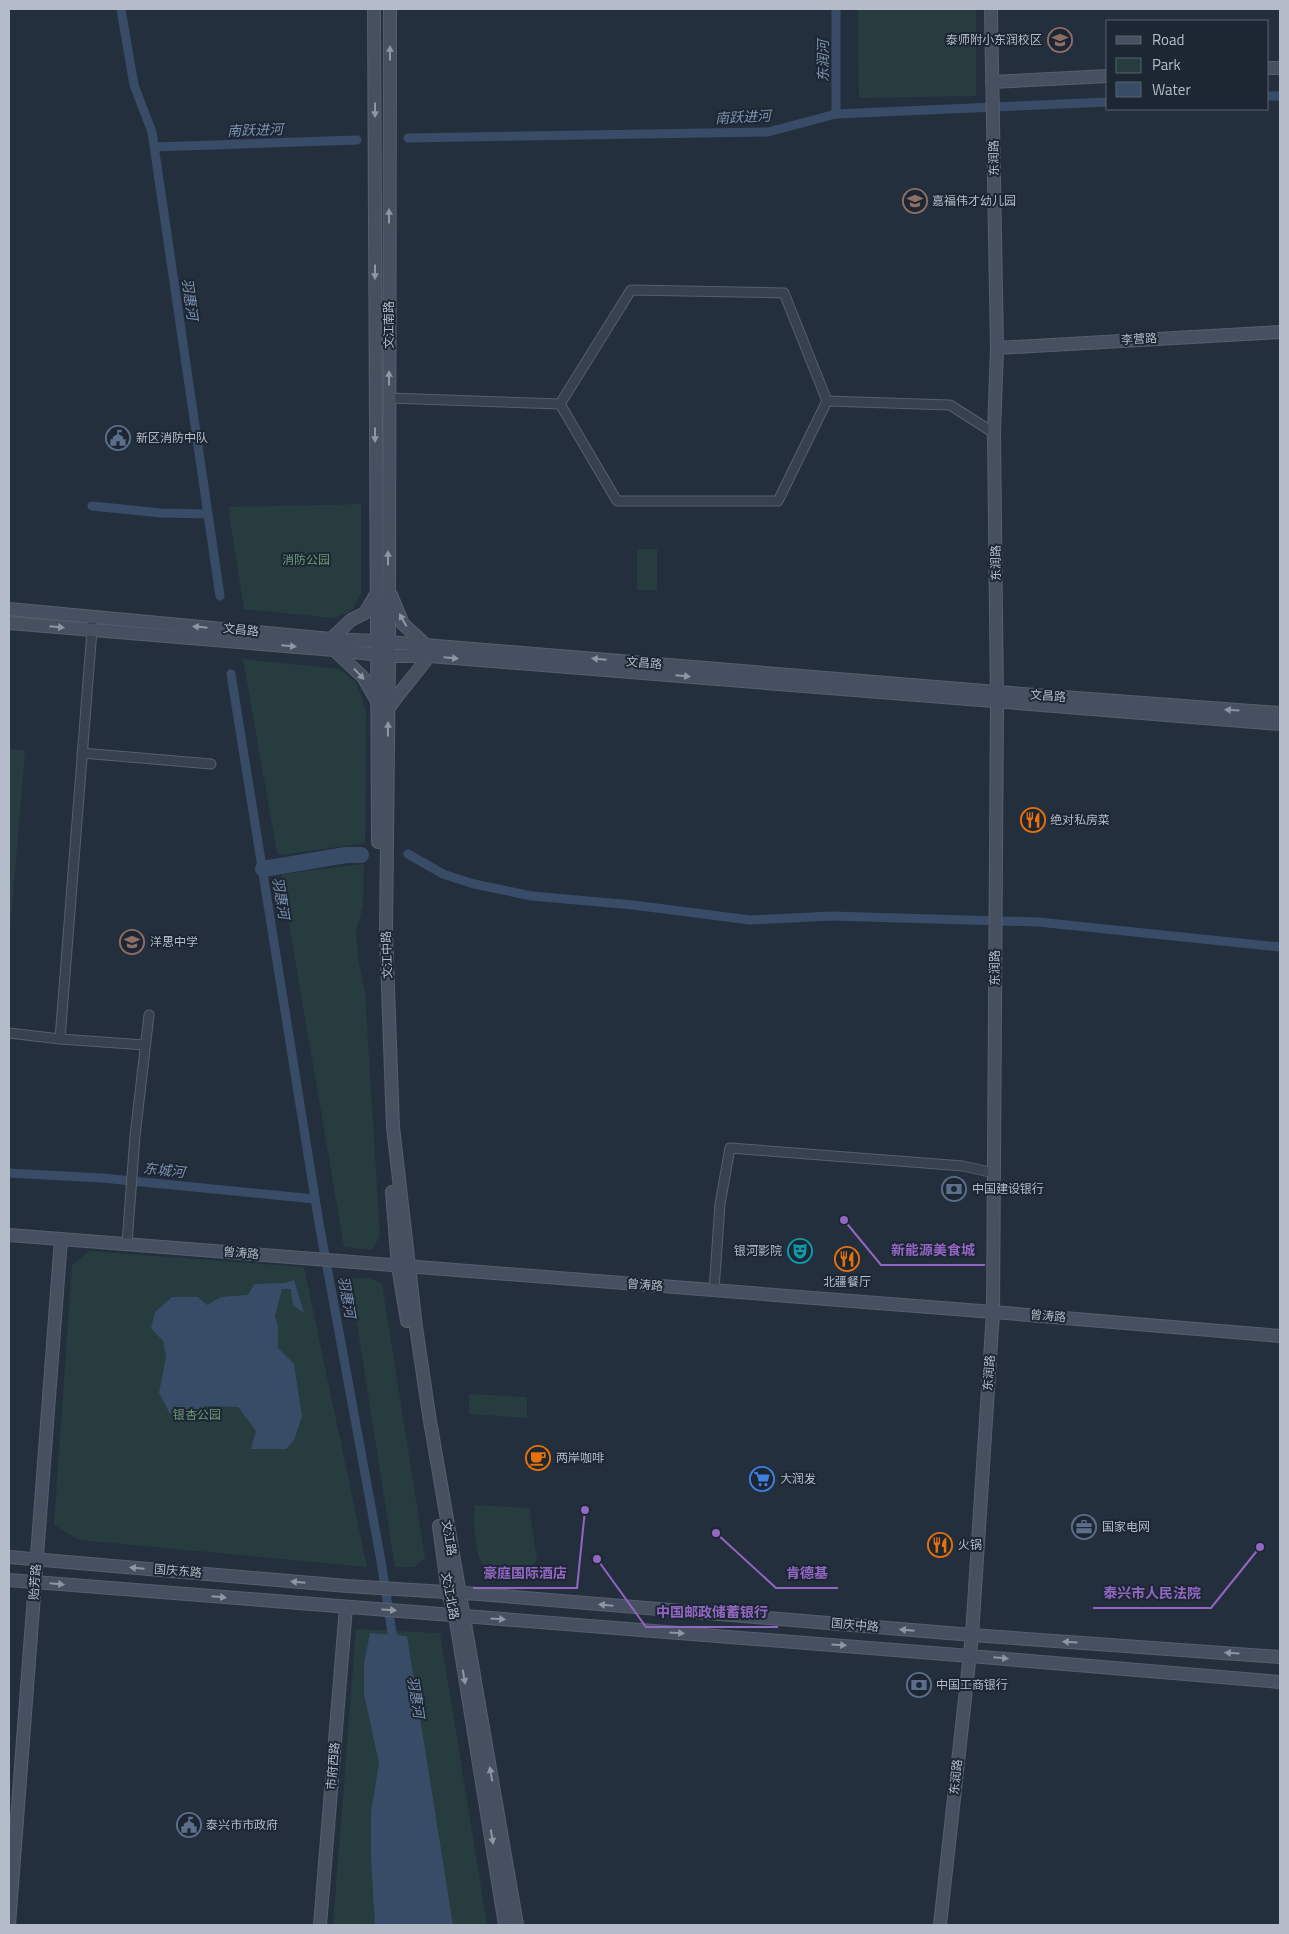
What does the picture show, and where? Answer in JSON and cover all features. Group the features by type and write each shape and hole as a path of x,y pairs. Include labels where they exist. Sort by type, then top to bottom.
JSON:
{"main road":[{"name":"文江南路","path":"374,9 382,641"},
{"name":"文江南路","path":"382,591 389,398 390,9"},
{"name":"东润路","path":"940,1925 972,1635 992,1312 997,697 994,433 997,348 991,9"},
{"path":"992,78 1106,76"},
{"name":"李营路","path":"997,348 1280,332"},
{"path":"382,591 404,624 427,650 414,677 383,706 363,677 332,645 351,620 365,613 382,591"},
{"name":"文昌路","path":"9,609 92,616 332,645 383,656 427,650"},
{"name":"文昌路","path":"9,623 332,645 382,641 427,650 997,697 1280,724"},
{"name":"文江中路","path":"382,641 386,932 393,1127 404,1266"},
{"name":"文昌路","path":"997,697 1280,713"},
{"name":"曾涛路","path":"9,1235 1280,1336"},
{"name":"贻芳路","path":"9,1925 61,1240"},
{"name":"文江路","path":"404,1266 416,1327 454,1593 517,1925"},
{"name":"国庆东路","path":"9,1557 431,1592"},
{"name":"国庆东路","path":"9,1580 1280,1682"},
{"name":"国庆中路","path":"431,1592 972,1635 1280,1657"},
{"name":"市府西路","path":"320,1925 346,1607"},
{"name":"文江北路","path":"459,1615 505,1925"}],"street":[{"path":"631,290 784,293 827,401 778,501 617,501 560,404 631,290"},
{"path":"389,398 560,404"},
{"path":"827,401 950,405 994,433"},
{"path":"60,1039 92,616"},
{"path":"82,753 211,764"},
{"path":"127,1244 135,1136 149,1015"},
{"path":"9,1033 145,1045"},
{"path":"714,1290 720,1204 730,1148 963,1166 994,1173"}],"green space":[{"path":"858,9 976,9 976,96 859,98"},
{"name":"消防公园","path":"361,504 361,594 353,609 346,614 332,618 244,609 228,507"},
{"path":"637,549 657,549 657,590 637,590"},
{"path":"243,659 339,669 355,681 366,712 365,843 281,855 277,853"},
{"path":"9,749 25,750 9,942"},
{"path":"364,864 363,906 356,931 358,958 365,993 380,1236 372,1250 344,1247 281,876 283,874"},
{"name":"银杏公园","path":"89,1251 304,1267 367,1567 79,1540 54,1525 72,1265"},
{"path":"369,1278 382,1284 425,1558 414,1567 395,1567 350,1279"},
{"path":"469,1394 527,1397 527,1418 469,1414"},
{"path":"474,1505 529,1508 537,1558 529,1577 507,1576 491,1572 482,1564 477,1549"},
{"path":"356,1629 440,1633 487,1925 333,1925"}],"water":[{"path":"294,1280 304,1313 293,1305 291,1289 282,1289 275,1316 278,1327 278,1348 294,1364 302,1416 294,1440 286,1449 251,1449 256,1431 238,1407 204,1406 200,1419 184,1421 170,1414 159,1393 166,1357 163,1341 151,1328 155,1312 172,1297 198,1297 207,1305 221,1297 248,1295 254,1284 285,1283"},
{"path":"370,1633 407,1636 453,1925 375,1925 371,1858 371,1812 379,1763 364,1694 364,1664"}],"waterway":[{"name":"羽惠河","path":"121,9 134,85 152,132 220,596"},
{"name":"东润河","path":"836,9 836,114"},
{"name":"南跃进河","path":"1269,96 1280,96"},
{"name":"南跃进河","path":"408,138 768,132 836,114 1106,102"},
{"name":"南跃进河","path":"155,147 357,140"},
{"path":"92,506 161,513 208,514"},
{"name":"羽惠河","path":"231,674 319,1223 381,1561 394,1646"},
{"path":"408,854 443,874 474,884 532,896 633,905 750,920 831,916 1038,922 1280,947"},
{"path":"263,869 346,855 361,855"},
{"name":"东城河","path":"9,1173 102,1178 315,1199"}],"place":[{"name":"泰师附小东润校区","path":"1060,40"},
{"name":"嘉福伟才幼儿园","path":"915,201"},
{"name":"新区消防中队","path":"118,438"},
{"name":"绝对私房菜","path":"1033,820"},
{"name":"洋思中学","path":"132,942"},
{"name":"中国建设银行","path":"954,1189"},
{"name":"新能源美食城","path":"844,1220"},
{"name":"银河影院","path":"800,1251"},
{"name":"北疆餐厅","path":"847,1259"},
{"name":"两岸咖啡","path":"538,1458"},
{"name":"大润发","path":"762,1479"},
{"name":"豪庭国际酒店","path":"585,1510"},
{"name":"国家电网","path":"1084,1527"},
{"name":"肯德基","path":"716,1533"},
{"name":"火锅","path":"940,1545"},
{"name":"泰兴市人民法院","path":"1260,1547"},
{"name":"中国邮政储蓄银行","path":"597,1559"},
{"name":"中国工商银行","path":"919,1685"},
{"name":"泰兴市市政府","path":"189,1825"}]}
